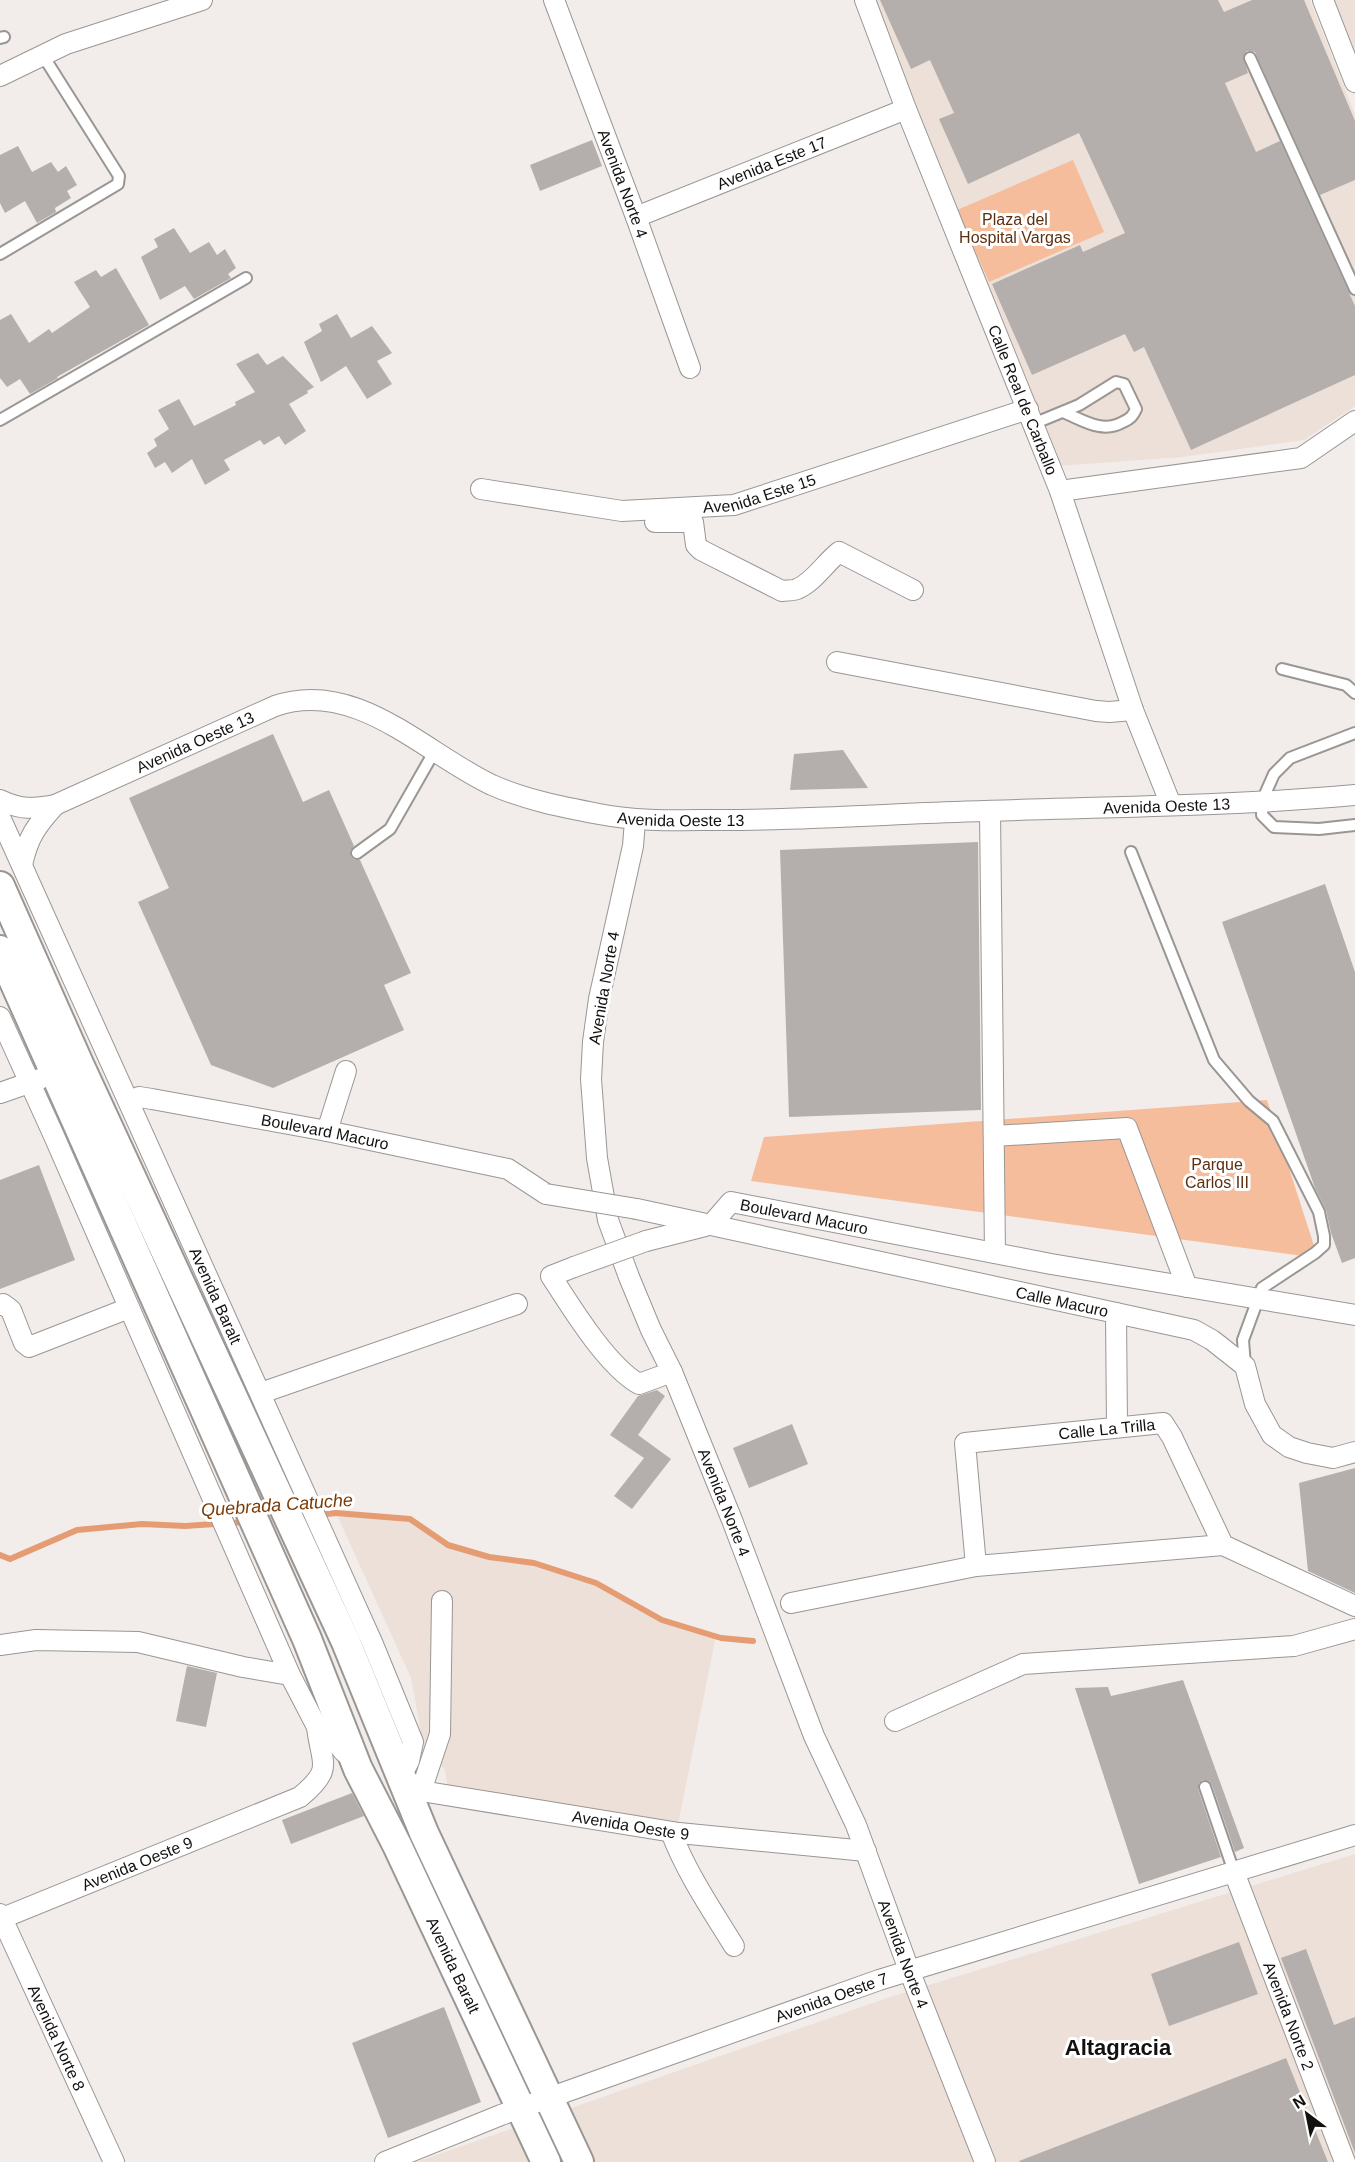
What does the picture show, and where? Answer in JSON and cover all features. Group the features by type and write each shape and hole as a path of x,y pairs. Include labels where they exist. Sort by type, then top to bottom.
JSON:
{"main road":[{"name":"Avenida Baralt","path":"0,886 54,1074 261,1424 359,1642 411,1784 424,1833 579,2162"},
{"name":"Avenida Baralt","path":"0,950 307,1639 358,1769 397,1845 546,2162"}],"street":[{"path":"0,76 66,44 201,0"},
{"name":"Avenida Norte 4","path":"554,0 690,368"},
{"name":"Calle Real de Carballo","path":"865,0 906,110 1060,492 1133,710 1171,805"},
{"path":"1323,0 1355,82"},
{"name":"Avenida Este 17","path":"636,217 906,110"},
{"name":"Avenida Este 15","path":"481,489 622,511 734,506 1030,417"},
{"path":"1060,492 1301,458 1355,421"},
{"path":"622,511 648,522 693,522 696,545 701,550 782,591 796,590 817,575 839,552 913,590"},
{"path":"837,662 1096,711 1133,710"},
{"name":"Avenida Oeste 13","path":"0,800 17,808 31,809 55,805 275,705 315,698 343,703 384,721 457,767 513,794 552,805 635,821 778,820 1171,805 1355,795"},
{"name":"Avenida Oeste 13","path":"22,865 28,839 37,824 55,805"},
{"path":"990,811 995,1253"},
{"name":"Avenida Baralt","path":"0,817 261,1393 261,1424"},
{"name":"Avenida Norte 4","path":"635,821 633,846 596,1020 591,1079 597,1158 612,1234 651,1330 672,1372 736,1531 814,1736 866,1851 909,1970 985,2162"},
{"name":"Avenida Baralt","path":"0,1017 54,1074 129,1308 181,1428 290,1675 317,1727 329,1733 358,1769"},
{"path":"0,1093 106,1052"},
{"path":"327,1131 346,1071"},
{"name":"Boulevard Macuro","path":"129,1101 139,1097 152,1099 327,1131 508,1169 546,1194 637,1209 711,1225 731,1202 995,1253 1355,1315"},
{"path":"994,1136 1127,1128 1187,1287"},
{"path":"672,1372 639,1384 626,1376 579,1320 551,1276 646,1241 711,1225"},
{"name":"Calle Macuro","path":"711,1225 1194,1330 1212,1340 1245,1366"},
{"path":"0,1305 3,1304 11,1310 24,1343 29,1347 129,1308"},
{"path":"261,1393 517,1304"},
{"path":"1116,1313 1117,1427"},
{"path":"1245,1366 1255,1404 1272,1435 1289,1447 1307,1454 1333,1458 1355,1452"},
{"name":"Calle La Trilla","path":"976,1566 965,1443 1117,1427 1163,1424 1172,1437 1223,1545"},
{"path":"791,1603 976,1566 1223,1545 1355,1606"},
{"path":"411,1784 440,1734 442,1601"},
{"path":"895,1721 1023,1664 1294,1646 1355,1629"},
{"path":"0,1645 36,1640 138,1642 243,1667 290,1675"},
{"name":"Avenida Oeste 9","path":"1,1917 300,1797 313,1786 324,1770 324,1757 318,1743 317,1727"},
{"name":"Avenida Oeste 9","path":"411,1784 671,1832 866,1851"},
{"path":"671,1832 676,1846 709,1906 734,1946"},
{"name":"Avenida Oeste 7","path":"385,2162 521,2109 909,1970 1355,1835"},
{"name":"Avenida Norte 2","path":"1234,1872 1345,2162"},
{"name":"Avenida Norte 8","path":"1,1917 114,2162"}],"lane":[{"path":"0,254 118,184 120,180 42,54"},
{"path":"1250,58 1355,289"},
{"path":"0,420 246,278"},
{"path":"1030,417 1063,412 1116,382 1124,384 1130,392 1136,409 1133,416 1113,427 1099,427 1063,412"},
{"path":"1282,669 1346,685 1355,693"},
{"path":"1355,733 1290,758 1274,774 1262,801 1262,815 1274,827 1319,829 1355,825"},
{"path":"357,853 390,829 434,752"},
{"path":"1131,852 1214,1060 1249,1101 1273,1121 1319,1212 1324,1245 1262,1288 1243,1340 1245,1366"},
{"path":"1205,1787 1234,1872"}],"shaded area":[{"path":"872,0 1310,0 1355,115 1355,406 1304,440 1183,457 1057,466"},
{"path":"1333,0 1355,0 1355,59"},
{"path":"336,1513 404,1518 448,1545 489,1557 534,1563 578,1577 652,1615 716,1636 678,1824 448,1790 445,1770 423,1744 411,1678"},
{"path":"1355,1854 1355,2162 416,2162 890,1997"}],"green space":[{"name":"Plaza del Hospital Vargas","path":"1073,160 1104,232 989,282 957,210"},
{"name":"Parque Carlos III","path":"1267,1100 1318,1258 751,1181 764,1137"}],"building":[{"path":"880,0 1218,0 1224,12 1252,0 1304,0 1355,121 1355,180 1320,195 1255,52 1247,51 1243,57 1248,73 1225,83 1256,152 1280,141 1355,306 1355,375 1191,450 1144,347 1134,352 1125,334 1032,375 992,284 1080,245 1083,252 1125,233 1079,133 968,184 939,119 954,113 930,60 911,69"},
{"path":"592,140 602,166 540,191 530,165"},
{"path":"18,146 32,172 51,162 58,172 66,166 77,185 67,191 71,198 55,208 56,212 37,223 25,201 5,213 0,203 0,155"},
{"path":"174,228 190,253 209,242 217,255 225,249 236,268 228,274 231,278 194,299 185,286 160,300 141,257 158,247 154,239"},
{"path":"116,268 149,325 30,394 20,379 7,387 0,378 0,320 11,314 29,343 49,329 52,333 90,307 74,282 96,270 101,277"},
{"path":"337,314 351,338 372,326 392,353 377,361 392,384 367,399 346,366 321,382 304,342 322,331 319,324"},
{"path":"258,353 267,365 283,356 314,387 289,404 306,431 285,445 279,436 264,445 260,440 224,460 230,470 205,485 192,459 172,473 165,462 155,468 147,453 157,446 154,439 169,429 158,410 179,399 194,426 236,405 235,402 255,392 236,364"},
{"path":"273,734 303,802 329,790 354,846 350,851 351,857 360,860 411,973 384,985 404,1030 273,1088 211,1065 138,902 169,888 129,798"},
{"path":"843,750 868,788 790,790 794,754"},
{"path":"978,842 981,1110 789,1117 780,850"},
{"path":"1325,884 1355,972 1355,1258 1342,1263 1331,1233 1326,1210 1315,1188 1222,922"},
{"path":"39,1165 75,1260 0,1289 0,1180"},
{"path":"657,1390 665,1396 638,1435 671,1459 632,1509 614,1496 644,1458 610,1435 638,1396"},
{"path":"792,1424 808,1464 749,1488 733,1448"},
{"path":"1355,1468 1355,1593 1308,1571 1299,1483"},
{"path":"187,1666 217,1673 206,1727 176,1721"},
{"path":"1183,1680 1244,1848 1235,1852 1212,1785 1209,1781 1203,1780 1199,1783 1198,1789 1221,1857 1139,1884 1075,1688 1108,1687 1111,1696"},
{"path":"352,1793 364,1816 291,1844 282,1820"},
{"path":"1239,1942 1258,1994 1169,2026 1151,1974"},
{"path":"1306,1949 1334,2025 1355,2017 1355,2153 1281,1958"},
{"path":"444,2007 481,2102 388,2138 352,2043"},
{"path":"1286,2058 1328,2162 1019,2161"}],"waterway":[{"name":"Quebrada Catuche","path":"318,1515 336,1513 410,1519 448,1545 489,1557 534,1563 596,1583 662,1620 721,1638 753,1641"},
{"name":"Quebrada Catuche","path":"0,1555 10,1559 77,1530 142,1524 185,1526 245,1522"}],"district":[{"name":"Altagracia","path":"1118,2047"}]}
